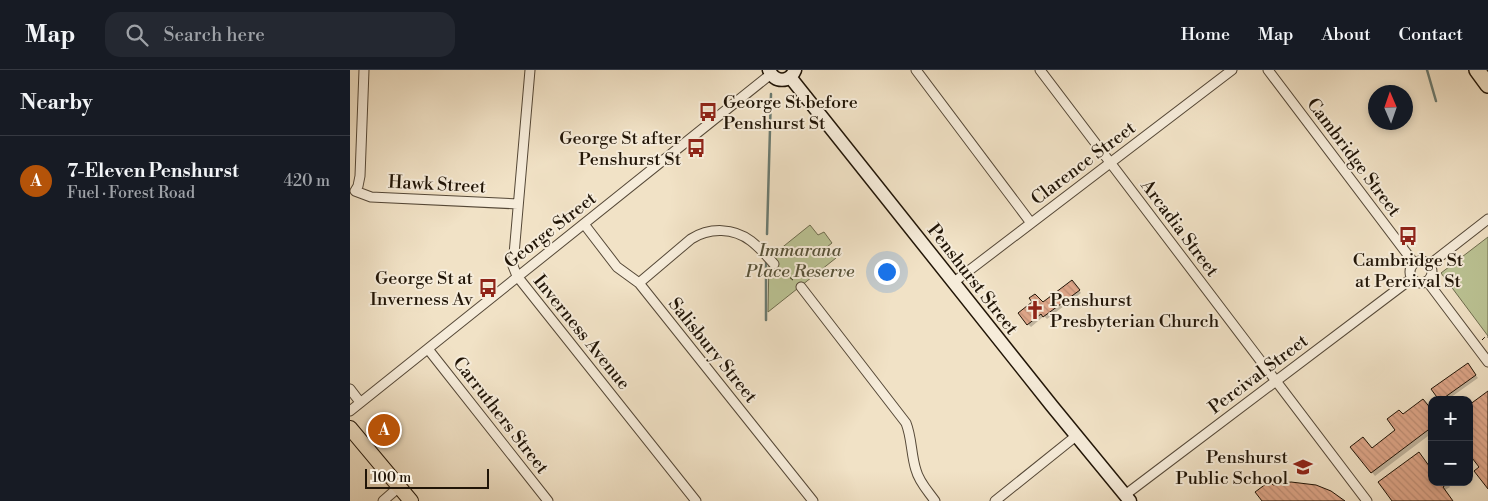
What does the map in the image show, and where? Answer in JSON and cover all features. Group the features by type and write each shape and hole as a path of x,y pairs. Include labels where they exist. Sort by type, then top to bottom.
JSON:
{"highway":[{"path":"1477,70 1488,85"}],"main road":[{"path":"770,72 778,80 793,74"},
{"name":"Penshurst Street","path":"793,74 954,282 1127,498"},
{"path":"350,428 411,501"}],"street":[{"name":"Hawk Street","path":"364,70 360,174 355,191 372,197 518,204"},
{"name":"Inverness Avenue","path":"530,70 513,266 517,276 696,501"},
{"path":"916,70 1031,223"},
{"name":"Arcadia Street","path":"1040,70 1367,501"},
{"name":"Clarence Street","path":"954,282 1232,70"},
{"name":"Cambridge Street","path":"1268,70 1414,263"},
{"name":"George Street","path":"350,411 770,72"},
{"path":"1429,264 1488,219"},
{"name":"Salisbury Street","path":"584,224 616,267 639,283 813,501"},
{"path":"639,283 691,239 711,231 727,231 743,236 752,242 774,264"},
{"path":"1420,260 1429,264 1432,271 1430,278 1424,283 1417,283 1411,278 1409,272 1414,263 1420,260"},
{"name":"Percival Street","path":"1127,498 1411,278"},
{"path":"1427,281 1488,362"},
{"path":"801,287 906,423 916,472 922,484 935,501"},
{"name":"Carruthers Street","path":"428,349 548,501"},
{"path":"350,389 360,402"},
{"path":"995,501 1076,436"},
{"path":"383,501 399,487"}],"path":[{"path":"774,264 801,287"}],"green space":[{"name":"Immarana Place Reserve","path":"810,225 818,235 824,232 832,243 827,247 836,258 768,312 769,258"},
{"path":"1488,237 1488,336 1441,273"}],"building":[{"path":"1072,280 1080,290 1043,317 1041,314 1027,325 1018,313 1032,302 1029,298 1035,294 1043,302"},
{"path":"1468,363 1476,375 1447,396 1436,396 1431,389"},
{"path":"1488,391 1488,489 1474,471 1479,467 1473,459 1473,402"},
{"path":"1423,399 1428,405 1428,430 1371,473 1350,447 1363,437 1372,448 1395,430 1387,419 1399,410 1403,414"},
{"path":"1419,452 1428,464 1428,486 1444,486 1443,487 1453,501 1392,501 1378,482"},
{"path":"1270,481 1273,485 1291,482 1316,485 1331,491 1345,501 1262,501 1255,492"}],"waterway":[{"path":"1427,70 1436,101"},
{"path":"767,234 771,94"},
{"path":"766,262 766,320"}],"place":[{"name":"George St before Penshurst St","path":"708,112"},
{"name":"George St after Penshurst St","path":"696,148"},
{"name":"Cambridge St at Percival St","path":"1408,236"},
{"name":"George St at Inverness Av","path":"488,288"},
{"name":"Penshurst Presbyterian Church","path":"1035,310"},
{"name":"7-Eleven Penshurst","path":"384,430"},
{"name":"Penshurst Public School","path":"1303,467"}]}
